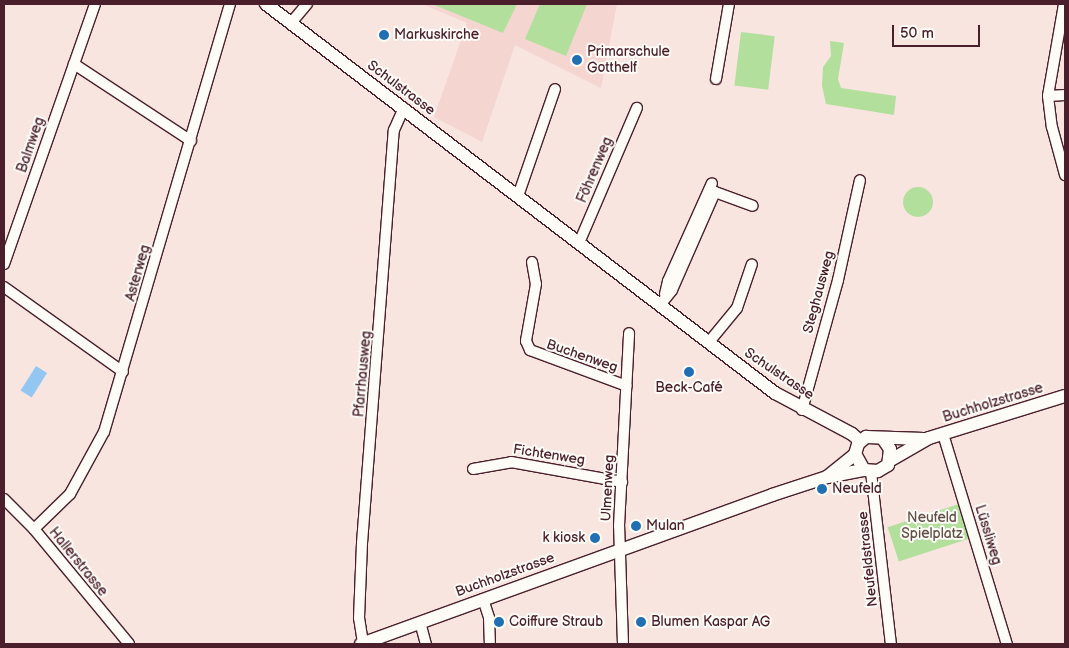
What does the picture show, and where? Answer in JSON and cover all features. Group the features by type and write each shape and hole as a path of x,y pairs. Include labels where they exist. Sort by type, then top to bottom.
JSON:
{"street":[{"name":"Balmweg","path":"4,264 95,4"},
{"name":"Asterweg","path":"34,529 70,494 92,458 104,432 191,142 230,4"},
{"name":"Schulstrasse","path":"266,4 579,243 663,301 709,342 802,410 852,434 860,441"},
{"path":"291,23 307,4"},
{"path":"716,79 730,4"},
{"path":"1064,4 1051,63 1048,96 1052,127 1065,176"},
{"path":"74,64 191,142"},
{"path":"518,196 555,89"},
{"path":"1048,96 1065,95"},
{"name":"Pfarrhausweg","path":"362,644 359,618 363,533 394,130 404,108"},
{"name":"Föhrenweg","path":"579,243 637,108"},
{"name":"Steghausweg","path":"802,410 838,280 860,180"},
{"path":"663,301 668,281 712,183"},
{"path":"663,301 675,283 715,192 753,206"},
{"name":"Buchenweg","path":"532,262 536,284 526,341 530,350 626,386"},
{"path":"709,342 737,308 752,264"},
{"path":"4,287 123,372"},
{"name":"Ulmenweg","path":"623,644 622,482 629,333"},
{"name":"Buchholzstrasse","path":"889,461 929,438 1065,396"},
{"name":"Lüssliweg","path":"943,434 1006,644"},
{"path":"873,436 883,439 890,449 889,461 882,470 868,471 855,454 860,441 873,436"},
{"name":"Buchholzstrasse","path":"883,439 929,438"},
{"name":"Buchholzstrasse","path":"828,477 855,454"},
{"name":"Fichtenweg","path":"473,469 511,462 622,482"},
{"name":"Buchholzstrasse","path":"362,644 483,599 828,477 868,471"},
{"name":"Neufeldstrasse","path":"868,471 891,644"},
{"name":"Hallerstrasse","path":"4,499 34,529 128,644"},
{"path":"483,599 489,618 490,644"},
{"path":"420,622 426,644"}],"shaded area":[{"name":"Primarschule Gotthelf","path":"422,4 617,4 601,88 515,45 482,142 434,117 467,23"}],"green space":[{"path":"432,4 517,4 503,33"},
{"path":"540,4 587,4 566,56 525,39"},
{"path":"741,32 775,36 768,90 734,86"},
{"path":"830,41 844,43 838,79 841,88 896,96 894,115 826,104 822,86 823,67 831,56"},
{"path":"918,187 929,191 933,202 929,213 918,217 907,213 903,202 907,191"},
{"name":"Neufeld Spielplatz","path":"959,504 970,538 899,561 888,527"}],"water":[{"path":"36,366 47,373 32,397 21,391"}],"waterway":[{"path":"914,536 919,538 933,535 942,528"}],"place":[{"name":"Markuskirche","path":"384,35"},
{"name":"Primarschule Gotthelf","path":"577,60"},
{"name":"Beck-Café","path":"689,372"},
{"name":"Neufeld","path":"822,489"},
{"name":"Mulan","path":"636,526"},
{"name":"k kiosk","path":"595,538"},
{"name":"Coiffure Straub","path":"499,622"},
{"name":"Blumen Kaspar AG","path":"641,622"}]}
